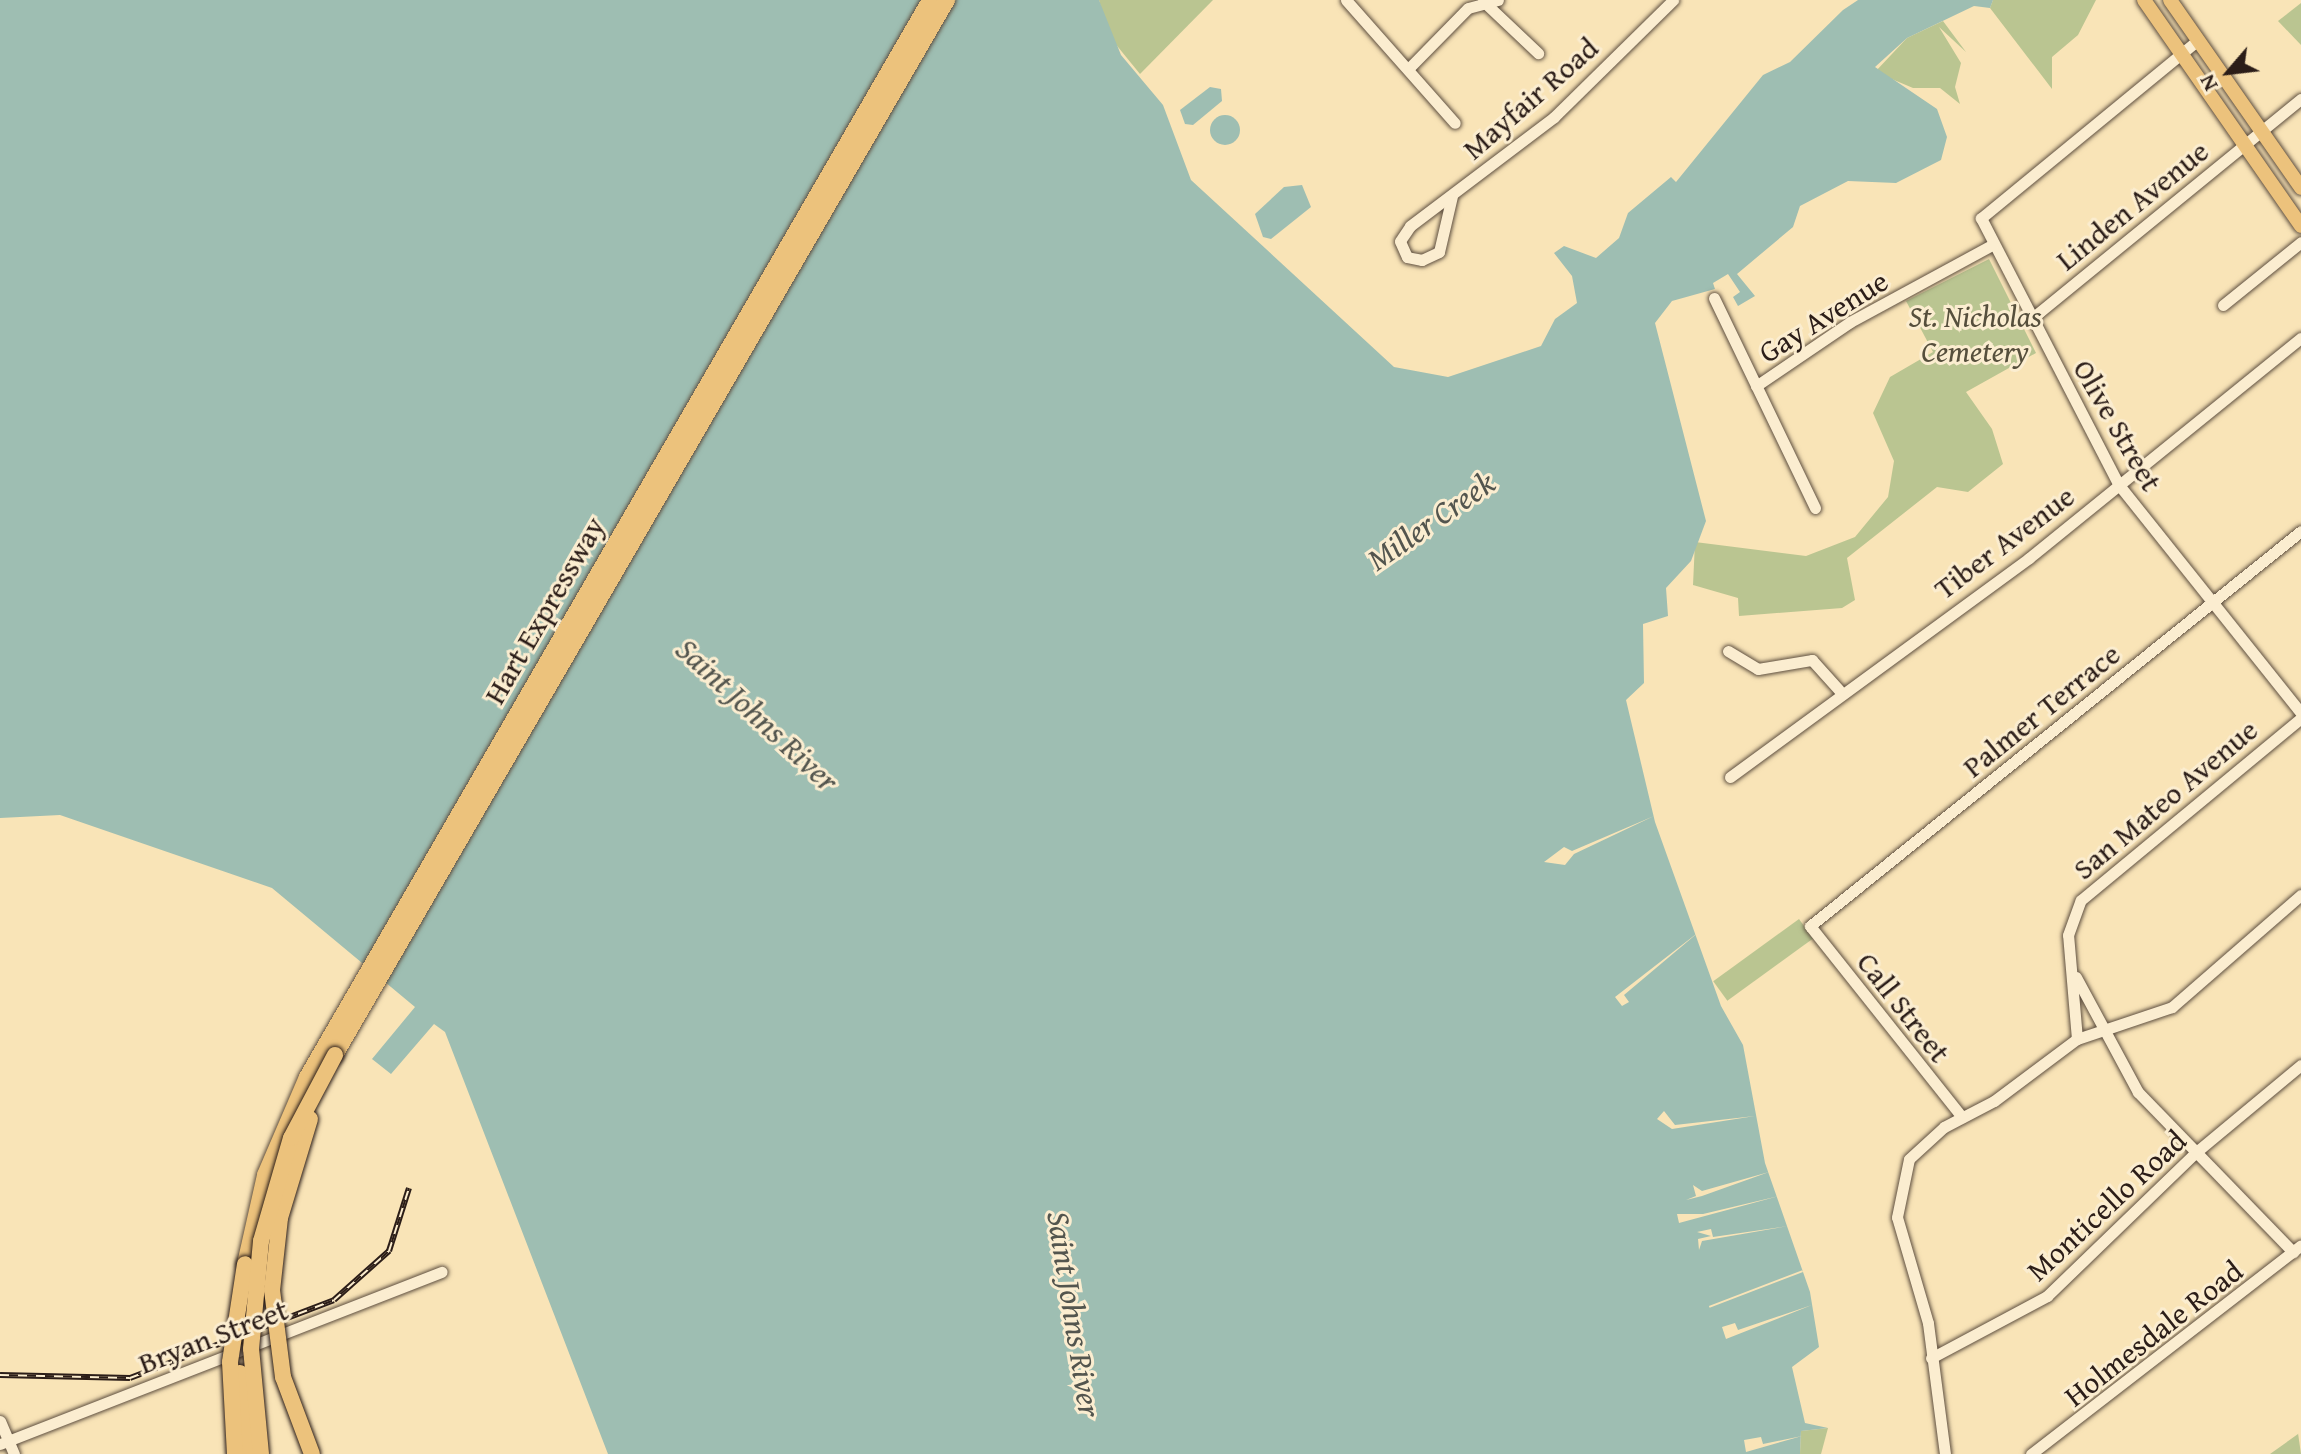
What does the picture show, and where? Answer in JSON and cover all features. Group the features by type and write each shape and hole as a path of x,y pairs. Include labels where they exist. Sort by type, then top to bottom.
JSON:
{"highway":[{"name":"Hart Expressway","path":"245,1264 268,1167 307,1077 930,0"},
{"name":"Hart Expressway","path":"335,1055 947,0"},
{"path":"261,1454 251,1349 261,1241 291,1138 335,1055"},
{"path":"312,1454 279,1361 272,1281 291,1176 335,1055"},
{"path":"235,1454 230,1362 245,1264"},
{"path":"245,1264 239,1355 249,1454"}],"main road":[{"path":"2144,0 2301,226"},
{"path":"2170,0 2301,188"}],"street":[{"path":"1346,0 1411,66 1455,123"},
{"name":"Mayfair Road","path":"1452,196 1439,252 1422,260 1407,257 1403,233 1554,117 1673,0"},
{"path":"1411,66 1468,8 1488,1 1538,53"},
{"path":"2181,53 2198,40"},
{"name":"Olive Street","path":"2181,53 1981,218 1992,245 2119,485 2301,716"},
{"name":"Linden Avenue","path":"2031,319 2301,99"},
{"path":"2223,305 2301,242"},
{"name":"Gay Avenue","path":"1815,508 1756,386 1850,322 1992,245"},
{"path":"1714,298 1756,386"},
{"name":"Tiber Avenue","path":"1730,777 1839,690 2119,485 2301,338"},
{"name":"Palmer Terrace","path":"1810,926 2301,531"},
{"path":"1728,651 1758,669 1812,660 1839,690"},
{"name":"San Mateo Avenue","path":"2077,1039 2068,935 2092,888 2301,716"},
{"path":"1945,1454 1931,1358 1896,1195 1909,1159 1962,1117 2077,1039 2172,1007 2301,895"},
{"name":"Call Street","path":"1810,926 1962,1117"},
{"name":"San Mateo Avenue","path":"2073,973 2138,1092 2195,1153 2297,1248"},
{"name":"Monticello Road","path":"1931,1358 2047,1296 2195,1153 2301,1065"},
{"name":"Holmesdale Road","path":"2031,1454 2297,1248"},
{"name":"Bryan Street","path":"4,1443 442,1272"},
{"path":"0,1421 4,1443 14,1454"}],"green space":[{"path":"1099,0 1213,0 1140,74 1109,36"},
{"path":"1993,0 2096,0 2078,35 2052,57 2052,89 1990,8"},
{"path":"2301,3 2301,45 2278,21"},
{"path":"1943,21 1966,52 1939,27 1961,63 1955,87 1960,104 1940,88 1913,88 1875,72 1907,38"},
{"name":"St. Nicholas Cemetery","path":"1989,259 2036,353 1966,392 1992,429 2003,464 1968,492 1937,487 1847,558 1855,600 1842,608 1739,616 1738,598 1693,585 1695,542 1806,556 1855,537 1888,497 1894,461 1873,413 1890,377 1933,352 1906,301"},
{"path":"1799,919 1813,938 1727,1001 1713,981"},
{"path":"1828,1428 1821,1454 1800,1454 1801,1431"},
{"path":"2298,1434 2301,1454 2270,1454"}],"water":[{"path":"0,0 1099,0 1121,55 1163,105 1191,180 1394,367 1448,377 1541,346 1555,319 1577,303 1572,276 1554,253 1564,246 1596,258 1619,238 1628,213 1671,177 1676,182 1763,75 1790,62 1843,10 1858,0 1993,0 1990,8 1974,6 1907,38 1875,67 1937,109 1947,137 1941,160 1896,183 1848,181 1800,206 1793,227 1737,274 1755,296 1738,306 1733,297 1740,292 1728,274 1713,283 1715,289 1672,301 1655,323 1706,521 1691,561 1666,588 1668,616 1643,624 1644,683 1626,700 1655,822 1721,1006 1743,1045 1765,1163 1810,1292 1819,1347 1792,1367 1805,1423 1828,1428 1801,1431 1800,1454 608,1454 445,1032 434,1024 391,1074 372,1059 415,1007 272,888 60,815 0,818"},
{"path":"1210,87 1221,89 1222,101 1193,125 1185,124 1180,110"},
{"path":"1225,115 1236,119 1240,130 1236,141 1225,145 1214,141 1210,130 1214,119"},
{"path":"1302,185 1311,207 1271,239 1263,237 1255,214 1284,187"}],"pier":[{"path":"1654,816 1574,854 1565,865 1544,862 1564,847 1572,851"},
{"path":"1700,931 1624,995 1629,1002 1622,1006 1615,997"},
{"path":"1664,1111 1675,1125 1755,1116 1672,1129 1657,1119"},
{"path":"1769,1172 1686,1200 1696,1196 1693,1185 1702,1191"},
{"path":"1779,1196 1679,1223 1677,1214 1703,1214"},
{"path":"1788,1226 1702,1241 1699,1250 1698,1239 1711,1236 1697,1232 1711,1229 1713,1237"},
{"path":"1803,1272 1710,1308 1709,1306"},
{"path":"1812,1305 1726,1339 1722,1327 1735,1323 1738,1330"},
{"path":"1802,1436 1746,1452 1744,1440 1761,1437 1763,1444"}],"railway":[{"path":"0,1375 130,1378 334,1300 389,1251 409,1188"}],"water label":[{"name":"Miller Creek","path":"1431,521"},
{"name":"Saint Johns River","path":"757,715"},
{"name":"Saint Johns River","path":"1074,1314"}]}
